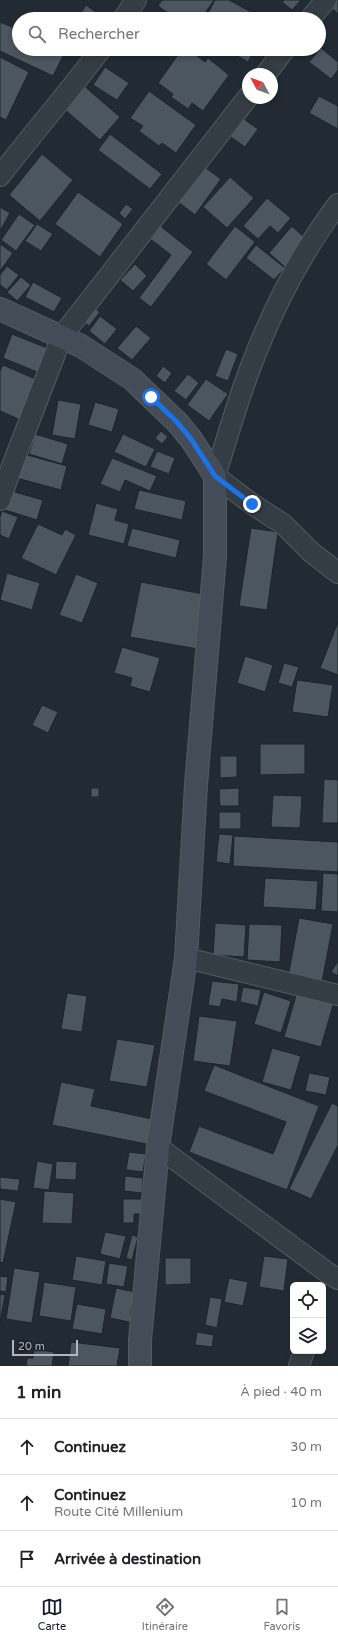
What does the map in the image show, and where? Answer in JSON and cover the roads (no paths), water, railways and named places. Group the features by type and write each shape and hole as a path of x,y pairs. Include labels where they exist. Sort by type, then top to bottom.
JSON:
{"street":[{"path":"128,12 136,0"},
{"path":"316,12 326,0"},
{"path":"0,176 31,135 75,84 96,56"},
{"path":"271,68 280,56"},
{"path":"0,500 62,336 242,104"},
{"path":"140,1366 140,1340 158,1147 186,958 196,785 215,556 215,476 250,368 269,322 291,277 320,227 338,204"},
{"path":"0,309 62,336 108,362 132,380 177,422 191,439 215,476 252,504 283,524 311,552 338,573"},
{"path":"186,958 338,995"},
{"path":"158,1147 330,1280"},
{"path":"299,1366 303,1354"}]}
